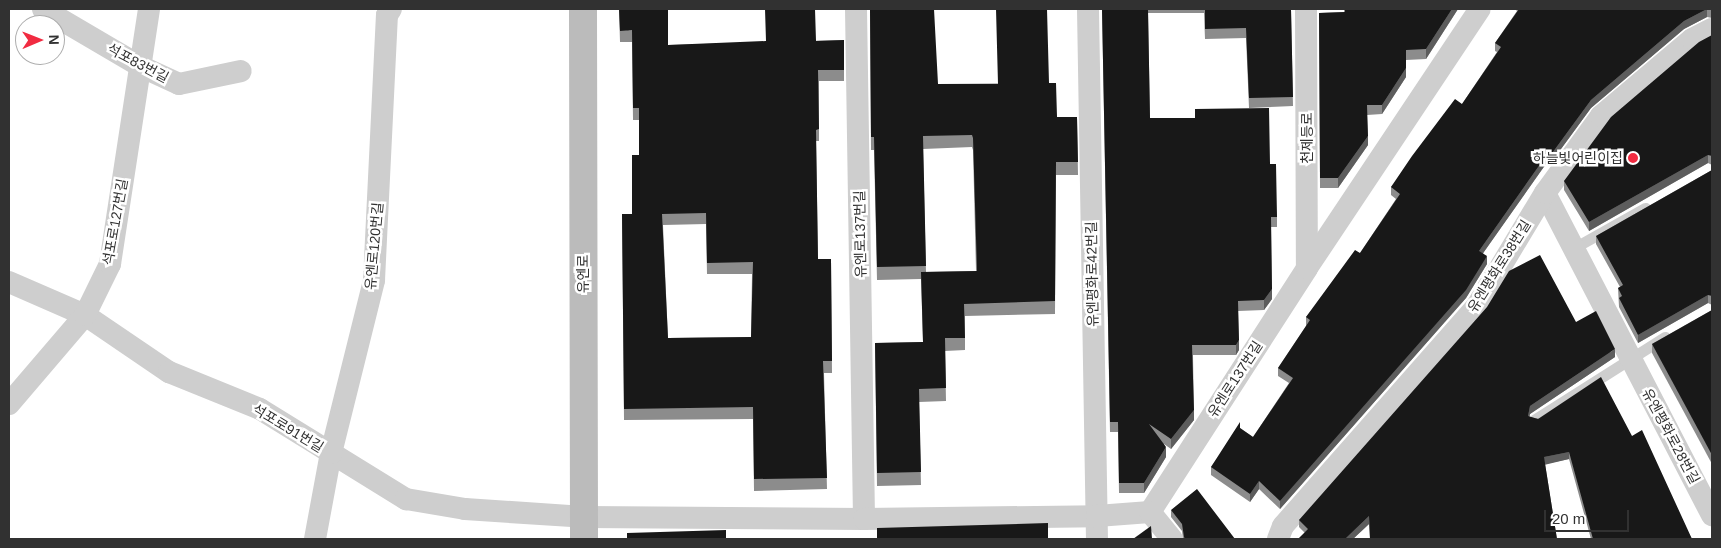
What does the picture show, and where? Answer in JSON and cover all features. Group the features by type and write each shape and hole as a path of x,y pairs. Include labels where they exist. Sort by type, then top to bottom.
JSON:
{"main road":[{"name":"유엔로","path":"583,9 584,528"}],"street":[{"name":"석포83번길","path":"43,9 140,66 179,84 241,70"},
{"name":"석포로127번길","path":"9,404 85,315 110,264 149,9"},
{"name":"유엔로120번길","path":"315,539 331,453 374,280 387,15 391,9"},
{"name":"유엔로137번길","path":"856,9 864,519"},
{"name":"유엔평화로42번길","path":"1088,9 1097,539"},
{"name":"천제등로","path":"1306,9 1307,268"},
{"name":"유엔로137번길","path":"1150,512 1307,268 1480,9"},
{"name":"유엔평화로38번길","path":"1278,539 1283,526 1477,306 1545,193 1601,116 1692,39 1712,30"},
{"name":"유엔평화로28번길","path":"1545,193 1572,249 1712,515"},
{"name":"석포로91번길","path":"9,282 85,315 169,372 260,409 406,499 584,528"},
{"path":"584,528 864,519 1097,516 1150,512 1172,539"}],"lane":[{"path":"1572,249 1654,203"},
{"path":"1534,420 1629,357 1679,329"}],"building":[{"path":"619,9 668,9 668,45 766,41 765,9 815,9 816,41 844,40 844,70 818,70 819,129 816,130 818,259 831,259 832,361 823,361 827,478 754,479 753,407 624,409 622,214 632,214 632,155 639,155 639,108 633,108 632,30 620,31","holes":["706,213 707,263 753,262 751,337 668,338 662,214"]},
{"path":"870,9 934,9 938,84 998,84 996,9 1047,9 1049,83 1056,83 1057,117 1077,117 1078,162 1056,162 1055,301 964,304 965,338 945,338 946,388 919,389 921,472 877,473 875,343 923,342 921,272 977,271 973,138 972,135 923,136 926,266 877,267 874,137 871,137"},
{"path":"1102,9 1148,9 1150,118 1195,118 1195,109 1269,108 1270,164 1276,164 1277,217 1271,217 1272,289 1264,300 1238,301 1239,340 1236,345 1192,345 1194,410 1171,439 1149,424 1166,447 1144,483 1119,483 1118,422 1110,422"},
{"path":"1205,9 1291,9 1293,97 1249,98 1246,28 1205,29"},
{"path":"1345,9 1452,9 1426,49 1406,50 1406,68 1382,105 1367,105 1368,136 1338,178 1320,178 1319,13 1345,12"},
{"path":"1519,9 1707,9 1684,21 1591,100 1550,156 1548,153 1479,251 1487,256 1466,290 1280,501 1259,481 1250,494 1211,467 1240,422 1240,428 1253,437 1293,378 1278,368 1310,320 1306,317 1355,250 1360,253 1400,194 1391,187 1455,99 1462,104 1501,47 1495,43"},
{"path":"1712,35 1712,156 1708,155 1589,222 1564,181 1611,117 1699,42"},
{"path":"1712,170 1712,296 1708,295 1638,335 1619,298 1622,296 1618,288 1623,285 1596,236"},
{"path":"1540,255 1576,322 1596,311 1615,349 1530,406 1528,416 1538,419 1601,377 1632,436 1642,430 1692,539 1593,539 1569,452 1544,457 1557,539 1370,539 1369,516 1345,539 1298,539 1308,529 1299,520 1487,307 1509,271"},
{"path":"1712,310 1712,455 1652,344"},
{"path":"1197,489 1235,539 1185,539 1182,524 1171,510"},
{"path":"1048,523 1048,539 877,539 877,528"},
{"path":"1151,526 1152,539 1133,539"},
{"path":"726,530 726,539 627,539 627,533"}],"place":[{"name":"하늘빛어린이집","path":"1633,158"}]}
